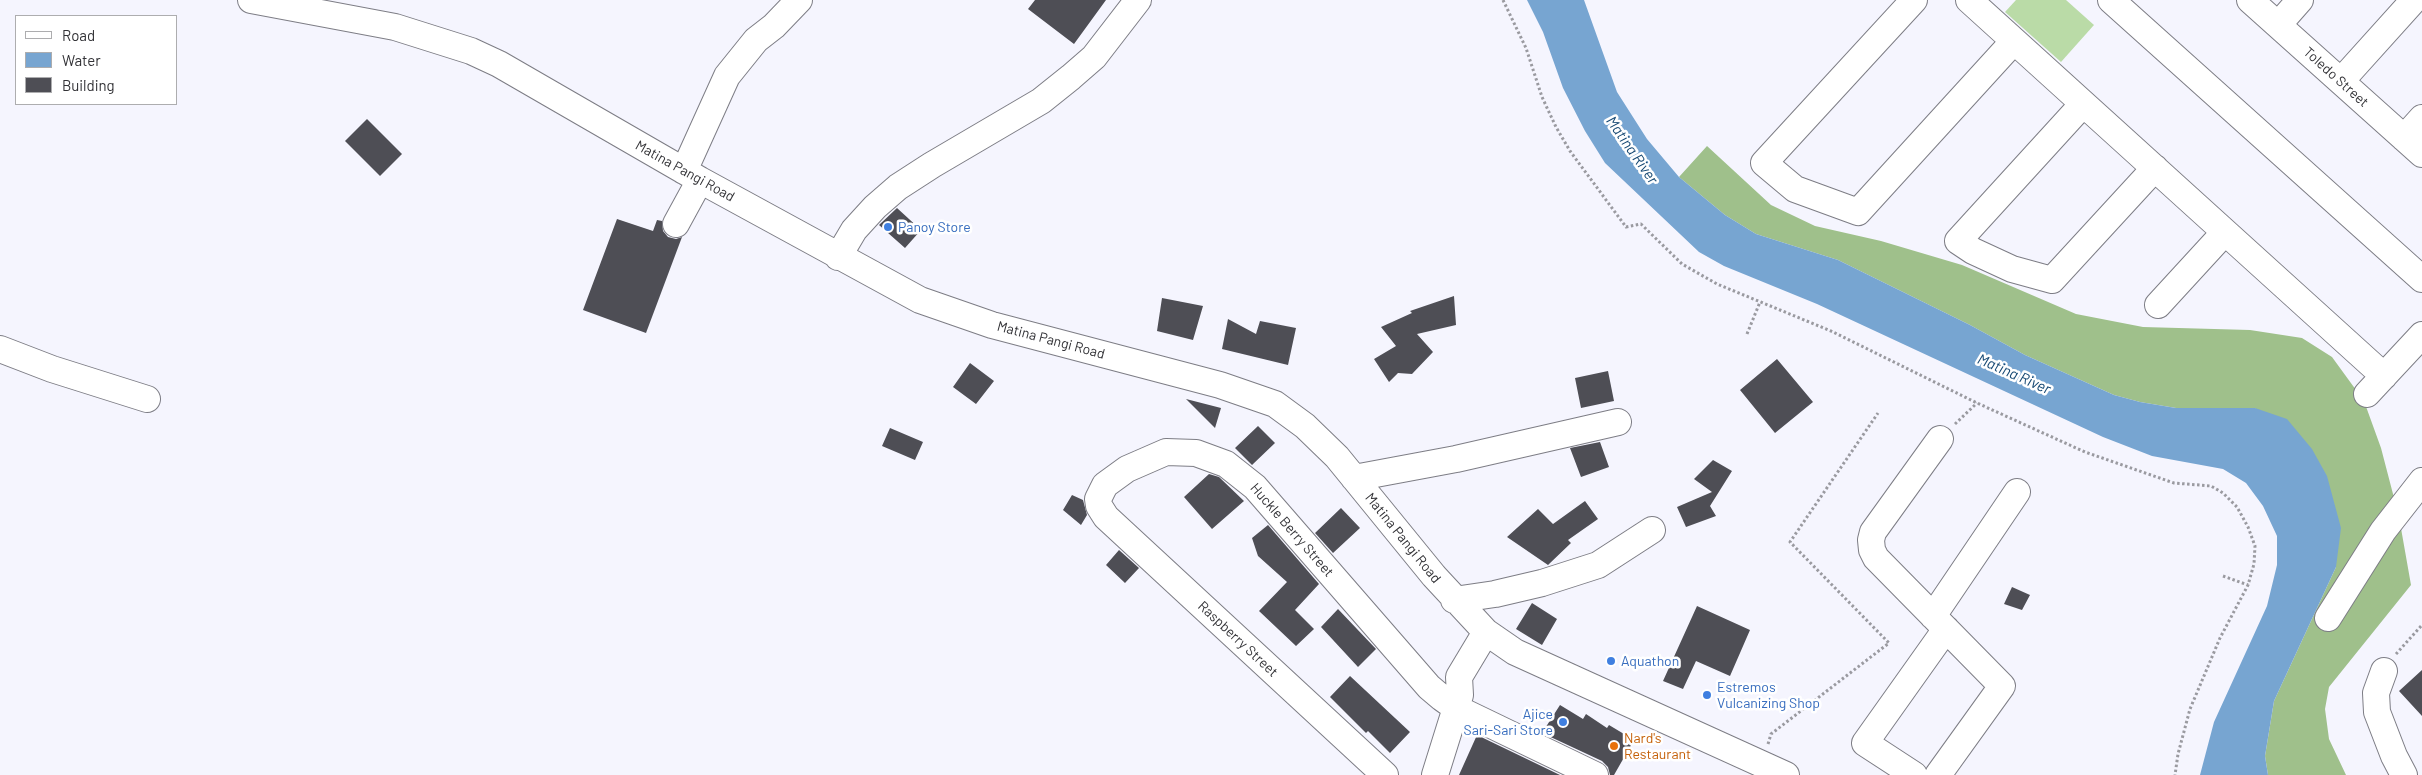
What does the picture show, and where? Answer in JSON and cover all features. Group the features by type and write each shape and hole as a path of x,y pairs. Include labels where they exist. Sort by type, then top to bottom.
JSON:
{"street":[{"name":"Matina Pangi Road","path":"251,0 395,27 471,51 499,64 692,176 920,300 954,313 1038,338 1164,369 1257,396 1283,409 1305,426 1337,457 1454,600 1492,636 1515,652 1786,775"},
{"path":"676,224 727,76 756,40 774,26 799,0"},
{"path":"838,256 854,230 898,187 932,164 1041,101 1071,77 1094,57 1138,0"},
{"path":"1914,0 1764,162 1795,189 1858,212 2014,41"},
{"path":"1969,0 2225,232 2375,385 2422,335"},
{"path":"2111,0 2422,279"},
{"name":"Toledo Street","path":"2250,0 2413,146"},
{"path":"2278,25 2300,0"},
{"path":"2341,81 2414,0"},
{"path":"2083,104 1958,241 1973,251 2012,269 2052,280 2155,168"},
{"path":"2413,146 2422,118"},
{"path":"2158,305 2225,232"},
{"path":"0,350 52,369 147,399"},
{"path":"1354,478 1456,459 1618,422"},
{"path":"1938,775 2002,686 1876,558 1872,550 1871,540 1873,532 1940,439"},
{"name":"Huckle Berry Street","path":"1098,499 1105,485 1115,476 1142,461 1166,452 1196,453 1226,464 1255,487 1429,686 1595,775"},
{"path":"2328,618 2383,531 2419,485"},
{"path":"1914,775 1865,743 2017,492"},
{"name":"Raspberry Street","path":"1098,499 1099,506 1106,517 1385,775"},
{"path":"1454,600 1495,594 1542,583 1598,565 1652,530"},
{"path":"1435,775 1458,702 1473,685 1492,636"},
{"path":"2384,671 2376,693 2377,712 2385,735 2404,775"}],"path":[{"path":"1503,0 1526,48 1542,96 1556,127 1570,151 1626,227 1641,224 1669,254 1690,270 1716,284 1831,331 2085,452 2174,483 2211,486 2223,493 2236,507 2248,527 2255,546 2254,564 2248,585 2220,638 2190,709 2178,754 2175,775"},
{"path":"1747,334 1760,302"},
{"path":"1940,439 1977,402"},
{"path":"1762,764 1771,734 1889,643 1790,542 1878,412"},
{"path":"2224,576 2248,585"},
{"path":"2384,671 2394,656 2422,625"}],"green space":[{"path":"2016,0 2066,0 2094,25 2061,62 2005,12"},
{"path":"1707,146 1771,205 1815,226 1881,241 1962,265 2076,314 2143,327 2250,330 2302,338 2332,357 2364,401 2381,448 2399,517 2411,585 2329,687 2325,709 2329,739 2346,775 2268,775 2265,756 2274,701 2336,567 2255,408 2176,408 2140,402 2114,395 2025,355 1970,325 1838,260 1756,234 1725,215 1679,177"}],"water":[{"name":"Matina River","path":"1527,0 1584,0 1617,92 1647,139 1679,177 1725,215 1756,234 1838,260 1970,325 2025,355 2114,395 2140,402 2176,408 2255,408 2287,419 2312,449 2327,476 2341,528 2336,567 2274,701 2265,756 2268,775 2200,775 2214,722 2267,606 2277,565 2277,536 2263,506 2246,483 2223,469 2152,456 2103,437 1817,304 1724,266 1699,252 1605,163 1585,131 1563,88 1543,32"}],"building":[{"path":"1035,0 1106,0 1074,44 1028,9"},
{"path":"367,119 402,154 380,176 345,141"},
{"path":"897,208 921,230 905,248 879,225"},
{"path":"617,219 653,231 657,220 662,221 663,231 668,237 676,239 682,237 646,333 583,310"},
{"path":"1454,296 1456,325 1417,334 1433,352 1412,374 1398,373 1389,382 1374,359 1396,346 1381,327 1412,313 1410,311"},
{"path":"1162,298 1203,306 1193,340 1157,331"},
{"path":"1228,319 1256,334 1260,321 1296,328 1288,365 1222,349"},
{"path":"1777,359 1813,402 1775,433 1740,390"},
{"path":"970,363 994,381 976,404 953,387"},
{"path":"1608,371 1614,401 1581,408 1575,378"},
{"path":"1186,399 1221,408 1215,428"},
{"path":"1258,426 1275,443 1252,465 1235,448"},
{"path":"890,428 923,442 915,460 882,446"},
{"path":"1600,442 1609,467 1581,477 1570,448"},
{"path":"1713,460 1732,471 1710,506 1716,516 1686,527 1677,507 1712,492 1694,479"},
{"path":"1209,474 1219,477 1244,501 1212,529 1184,497"},
{"path":"1072,495 1083,500 1087,515 1081,525 1063,510"},
{"path":"1585,501 1598,519 1568,540 1571,543 1548,565 1507,537 1538,509 1553,524"},
{"path":"1341,508 1360,528 1333,553 1315,533"},
{"path":"1268,525 1319,584 1295,610 1314,629 1296,646 1259,611 1287,582 1258,556 1252,538"},
{"path":"1119,550 1139,568 1125,583 1106,565"},
{"path":"2012,587 2030,595 2022,610 2004,604"},
{"path":"1532,603 1557,619 1542,645 1516,629"},
{"path":"1697,606 1750,630 1730,676 1696,661 1683,689 1663,681"},
{"path":"1338,609 1376,649 1358,667 1321,627"},
{"path":"2422,670 2422,716 2399,691"},
{"path":"1350,676 1410,732 1390,753 1368,731 1366,733 1330,697"},
{"path":"1560,705 1583,719 1586,714 1607,728 1609,725 1634,740 1614,775 1610,775 1608,767 1602,761 1542,733"},
{"path":"1477,735 1560,775 1459,775"}],"place":[{"name":"Panoy Store","path":"888,227"},
{"name":"Aquathon","path":"1611,661"},
{"name":"Estremos Vulcanizing Shop","path":"1707,695"},
{"name":"Ajice Sari-Sari Store","path":"1563,722"},
{"name":"Nard's Restaurant","path":"1614,746"}]}
